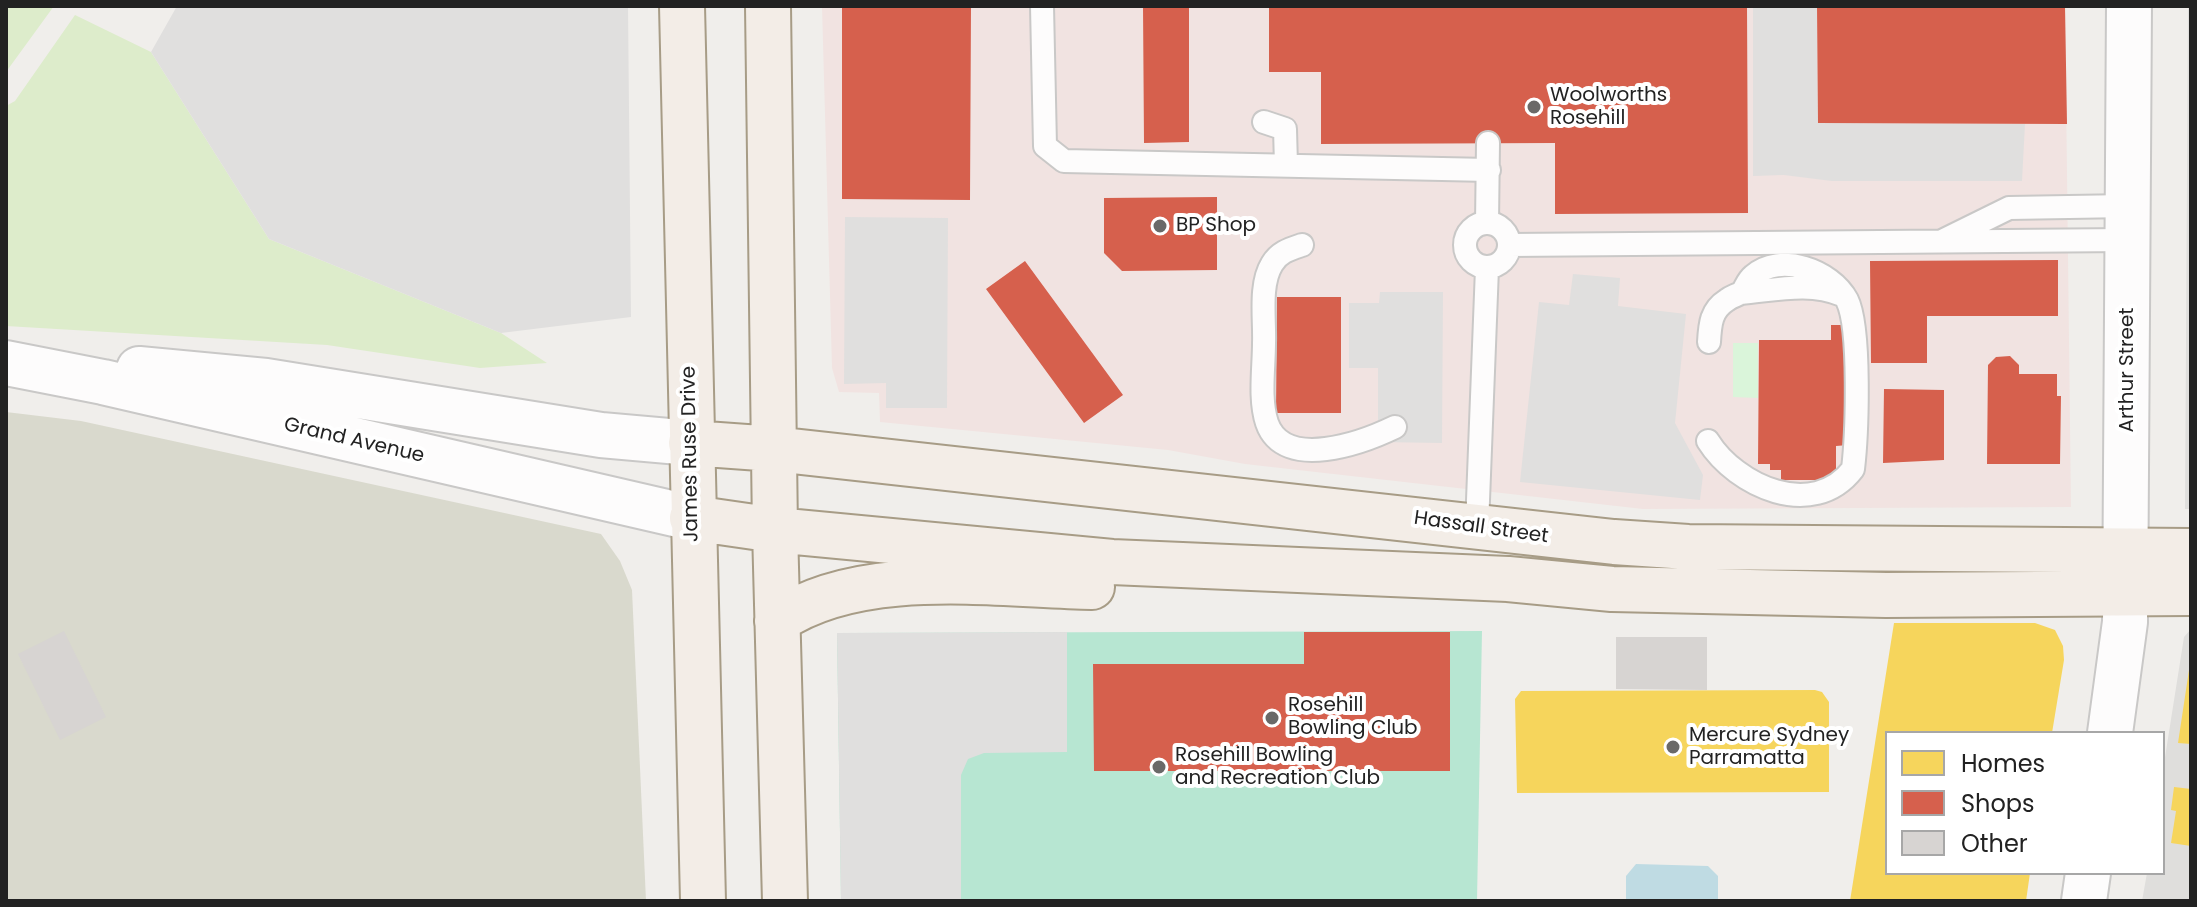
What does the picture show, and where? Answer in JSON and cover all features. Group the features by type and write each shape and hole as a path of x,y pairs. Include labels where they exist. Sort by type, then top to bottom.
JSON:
{"main road":[{"name":"James Ruse Drive","path":"682,6 703,901"},
{"path":"768,6 775,530 785,901"},
{"name":"Hassall Street","path":"691,443 774,449 1477,526 1549,537 1688,547 2191,551"},
{"path":"692,518 775,530 1112,562 1476,577 1693,592 2125,596 2191,593"},
{"path":"777,621 804,605 848,590 930,583 1132,588 1214,567"}],"street":[{"name":"Arthur Street","path":"2110,731 2124,640 2129,6"},
{"name":"Grand Avenue","path":"11,364 204,373 601,435 691,443"},
{"name":"Grand Avenue","path":"11,364 692,518"},
{"path":"2084,901 2088,875"}],"lane":[{"path":"1042,6 1045,146 1064,161 1489,170"},
{"path":"1264,122 1285,129 1286,165"},
{"path":"1487,223 1488,143"},
{"path":"1938,243 2009,208 2128,223"},
{"path":"1487,223 1500,228 1509,245 1505,259 1487,268 1469,259 1465,245 1474,228 1487,223"},
{"path":"1509,245 1938,243 2128,223"},
{"path":"1302,245 1284,251 1267,273 1264,389 1268,427 1281,440 1316,450 1338,449 1395,427"},
{"path":"1708,441 1717,457 1757,488 1781,493 1831,489 1844,481 1853,469 1855,325 1845,296 1821,271 1806,267 1767,267 1751,277 1741,293 1716,309 1710,320 1709,342"},
{"path":"1477,526 1487,268"}],"shaded area":[{"path":"177,6 628,6 631,317 501,333 269,239 151,52"},
{"path":"822,6 2065,6 2071,507 1643,509 1245,464 1168,450 880,422 879,393 839,392 832,368"},
{"path":"1753,6 1817,6 1818,123 2025,124 2022,181 1832,181 1784,175 1753,176"},
{"path":"2188,6 2191,6 2191,509 2185,509"},
{"path":"845,217 948,218 947,408 886,408 886,383 844,384"},
{"path":"1573,274 1620,278 1618,306 1686,314 1675,423 1703,475 1700,500 1520,482 1539,302 1569,305"},
{"path":"1380,292 1443,292 1442,443 1378,442 1378,368 1349,368 1349,303 1379,303"},
{"path":"6,412 81,421 601,534 620,561 632,590 646,901 6,901"},
{"path":"2191,629 2191,901 2142,901 2147,875 2165,875 2165,757 2184,637"},
{"path":"1067,632 1067,752 984,753 968,759 961,775 961,901 841,901 837,633"}],"green space":[{"path":"6,6 54,6 6,72"},
{"path":"75,15 151,52 269,239 501,333 547,363 480,368 327,345 6,326 6,106 15,101"},
{"path":"1733,343 1758,343 1758,398 1733,397"},
{"name":"Rosehill Bowling and Recreation Club","path":"1482,631 1477,901 841,901 837,633"}],"water":[{"path":"1636,864 1708,866 1718,876 1718,901 1626,901 1626,876"}],"building: Homes":[{"path":"1894,623 2035,623 2055,630 2063,646 2064,660 2052,731 1885,731 1885,875 2030,875 2026,901 1850,901"},
{"path":"2191,670 2191,744 2178,743"},
{"name":"Mercure Sydney Parramatta","path":"1521,691 1822,692 1829,702 1829,792 1517,793 1515,699"},
{"path":"2174,787 2191,789 2191,846 2171,843 2176,811 2171,810"}],"building: Shops":[{"path":"842,6 971,6 970,200 842,199"},
{"path":"1143,6 1189,6 1189,142 1144,143"},
{"name":"Woolworths Rosehill","path":"1269,6 1747,6 1748,213 1555,214 1555,143 1321,144 1321,72 1269,72"},
{"path":"1817,6 2065,6 2067,124 1818,123"},
{"name":"BP Shop","path":"1217,197 1217,270 1122,271 1104,253 1104,198"},
{"path":"2058,260 2058,316 1927,316 1927,363 1871,363 1870,261"},
{"path":"1025,261 1123,395 1084,423 986,289"},
{"path":"1277,297 1341,297 1341,413 1276,413"},
{"path":"1831,325 1848,325 1848,445 1836,446 1836,473 1830,473 1830,480 1781,480 1781,470 1770,470 1770,464 1758,464 1759,340 1831,340"},
{"path":"2010,356 2019,365 2019,374 2057,374 2057,396 2061,396 2060,464 1987,464 1988,365 1996,357"},
{"path":"1884,389 1944,390 1944,460 1883,463"},
{"name":"Rosehill Bowling Club","path":"1304,632 1450,632 1450,771 1094,771 1093,664 1304,664"}],"building: Other":[{"path":"64,631 106,717 60,740 18,654"},
{"path":"1616,637 1707,637 1707,690 1616,689"}],"place":[{"name":"Woolworths Rosehill","path":"1534,107"},
{"name":"BP Shop","path":"1160,226"},
{"name":"Rosehill Bowling Club","path":"1272,718"},
{"name":"Mercure Sydney Parramatta","path":"1673,747"},
{"name":"Rosehill Bowling and Recreation Club","path":"1159,767"}]}
